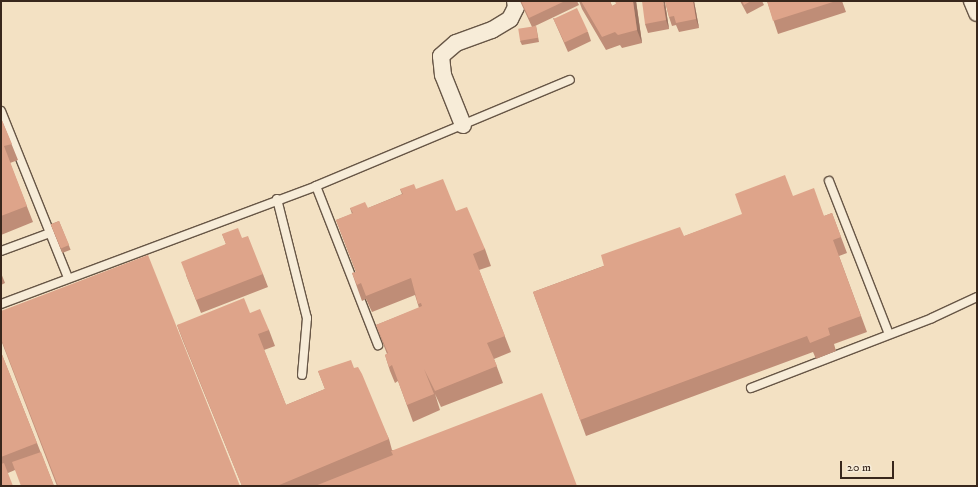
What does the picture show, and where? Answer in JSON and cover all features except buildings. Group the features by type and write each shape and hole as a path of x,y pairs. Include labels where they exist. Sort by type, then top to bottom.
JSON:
{"street":[{"path":"463,125 443,75 441,56 456,43 492,30 510,19 516,7 516,1"}],"lane":[{"path":"1,304 277,199 316,186 570,80"},
{"path":"1,111 68,278"},
{"path":"829,181 888,334"},
{"path":"316,186 378,345"},
{"path":"277,199 307,318 302,375"},
{"path":"1,251 50,233"},
{"path":"751,388 932,318 977,297"}]}
